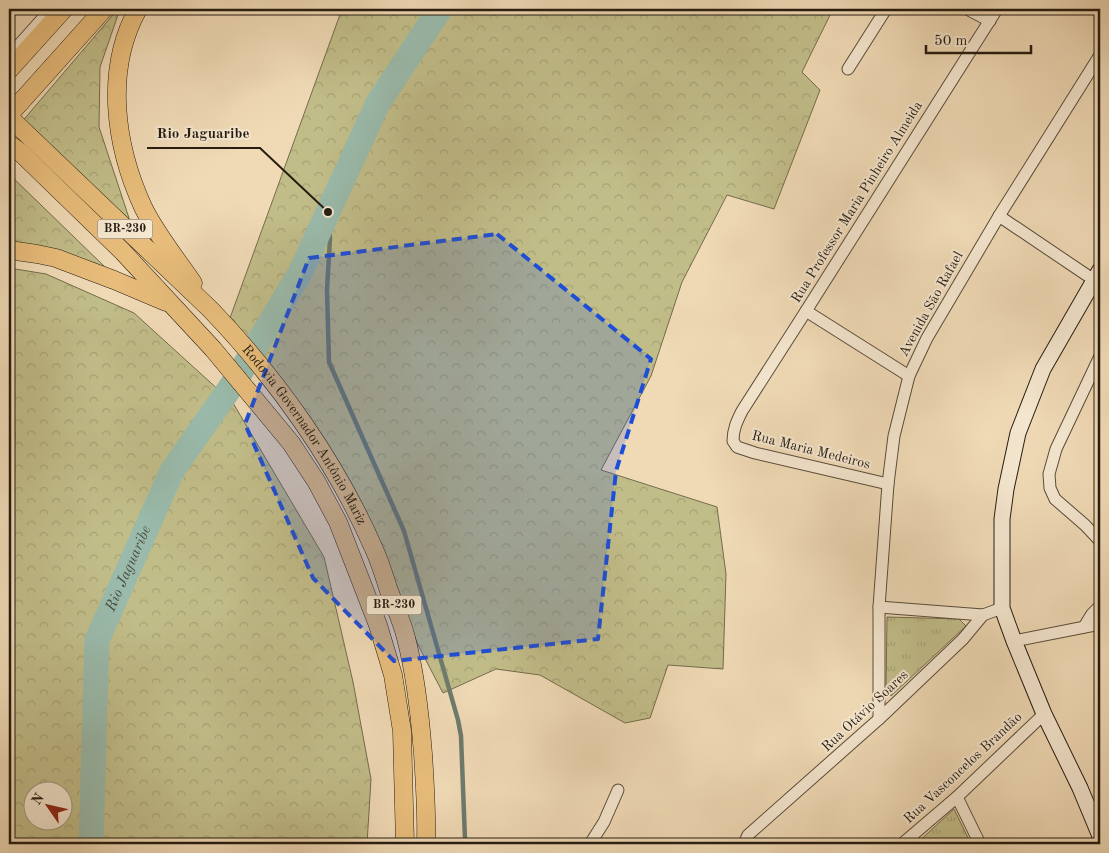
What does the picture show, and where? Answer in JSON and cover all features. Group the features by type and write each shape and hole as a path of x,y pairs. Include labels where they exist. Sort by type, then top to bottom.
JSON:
{"main road":[{"path":"9,70 64,9"},
{"path":"12,112 104,9"},
{"path":"138,9 125,41 117,85 121,141 128,167 144,207 159,234 211,310"},
{"name":"Rodovia Governador Antônio Mariz","path":"12,112 232,332 280,391 331,466 375,550 406,636 420,718 426,788 426,844"},
{"name":"Rodovia Governador Antônio Mariz","path":"9,144 123,252 173,305 213,349 291,442 316,481 338,522 378,625 393,676 402,731 405,844"},
{"path":"9,250 56,258 173,305"},
{"path":"1097,275 1042,369 1018,433 1006,489 1002,519 1002,608 1044,714 1080,788 1100,836"}],"street":[{"path":"9,13 12,9"},
{"path":"9,56 51,9"},
{"path":"848,69 886,9"},
{"path":"967,9 990,20"},
{"name":"Rua Professor Maria Pinheiro Almeida","path":"742,411 997,9"},
{"name":"Avenida São Rafael","path":"880,719 879,607 888,484 894,436 909,376 927,338 999,216 1100,55"},
{"path":"999,216 1097,275"},
{"path":"806,311 909,376"},
{"path":"1100,356 1056,449 1049,474 1050,488 1055,499 1100,541"},
{"name":"Rua Maria Medeiros","path":"742,411 733,434 733,441 738,447 755,453 888,484"},
{"path":"1084,627 1092,614 1100,606"},
{"name":"Rua Otávio Soares","path":"879,607 983,615 1002,608"},
{"name":"Rua Otávio Soares","path":"744,844 748,835 880,719 963,639 983,615"},
{"path":"1014,641 1100,624"},
{"name":"Rua Vasconcelos Brandão","path":"902,844 957,797 1044,714"},
{"path":"590,844 604,822 618,790"},
{"path":"957,797 980,844"}],"highlighted area":[{"path":"497,234 651,359 616,471 598,639 394,661 313,578 245,424 309,258"}],"green space":[{"path":"118,9 120,9 100,67 99,127 130,221 20,124"},
{"path":"342,9 833,9 802,72 820,90 774,209 727,195 682,282 651,376 601,470 717,507 726,574 723,669 668,665 650,718 625,723 540,675 496,669 443,693 419,647 387,570 341,470 226,329"},
{"path":"9,174 105,267 43,248 9,243"},
{"path":"9,268 46,274 134,313 233,403 324,557 353,682 371,779 367,844 9,844 9,594 15,431 9,428"},
{"path":"887,617 959,619 966,626 891,696 886,690"},
{"path":"954,809 971,844 916,844"}],"waterway":[{"name":"Rio Jaguaribe","path":"91,844 97,640 172,471 237,378 300,273 378,103 440,9"},
{"path":"328,212 330,238 327,290 329,362 404,531 458,720 461,736 465,839"}],"place":[{"name":"Rio Jaguaribe","path":"328,212"}]}
